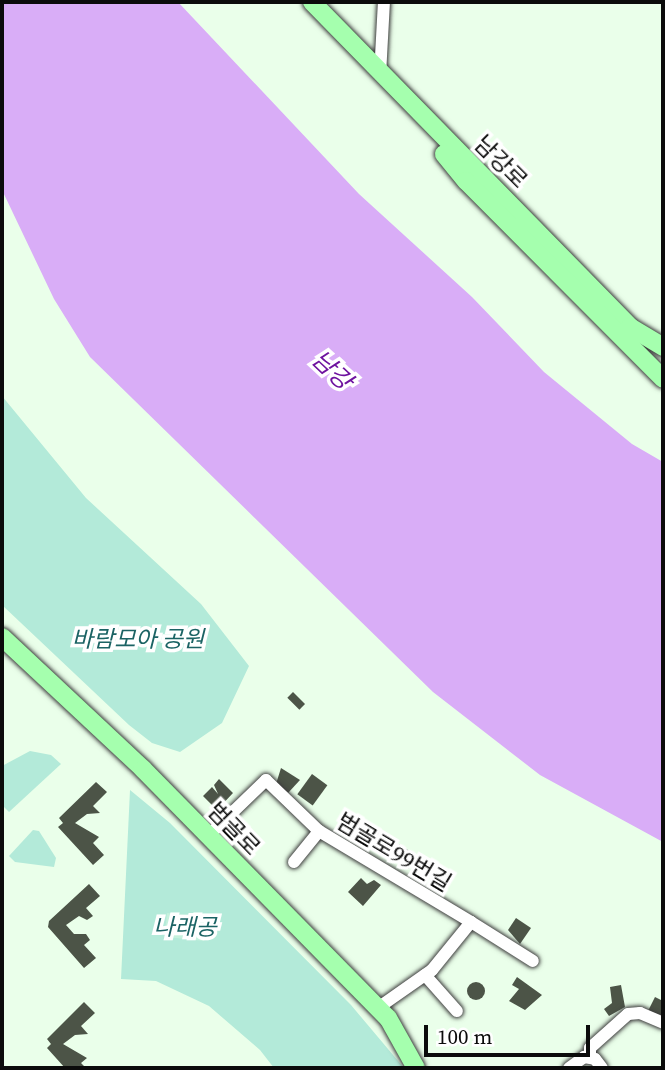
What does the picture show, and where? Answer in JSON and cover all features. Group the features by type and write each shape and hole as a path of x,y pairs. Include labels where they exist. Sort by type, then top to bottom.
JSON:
{"street":[{"name":"남강로","path":"312,2 380,75 630,327 663,348"},
{"path":"380,75 384,2"},
{"path":"400,95 466,181 663,379"},
{"name":"범골로","path":"2,637 143,769 378,1008 416,1068"},
{"name":"범골로99번길","path":"207,837 266,780 319,831 533,961"},
{"path":"294,862 319,831"},
{"path":"378,1008 425,975 471,922"},
{"path":"425,975 457,1011"},
{"path":"602,1068 590,1057 590,1048 628,1014 640,1013 663,1023"},
{"path":"569,1068 578,1059 590,1057"}],"green space":[{"name":"바람모아 공원","path":"2,396 86,498 201,604 249,666 222,723 180,752 152,743 129,725 2,605"},
{"path":"30,751 51,755 61,764 9,812 2,805 2,766"},
{"name":"나래공","path":"130,790 170,823 351,1005 404,1068 274,1068 260,1050 209,1006 156,981 121,979"},
{"path":"33,830 39,831 56,858 54,867 15,862 9,856"},
{"path":"167,913 207,917 204,941 164,937"}],"water":[{"name":"남강","path":"2,2 178,2 359,194 472,297 544,372 632,444 663,462 663,842 540,775 433,692 90,357 54,299 2,190"}],"building":[{"path":"293,692 305,704 299,710 287,698"},
{"path":"281,768 300,780 288,793 276,784"},
{"path":"312,774 327,785 313,805 297,794"},
{"path":"219,779 233,793 217,810 203,796 212,787 218,794 214,785"},
{"path":"96,782 107,792 93,806 100,813 87,814 75,823 99,837 93,843 104,855 93,865 58,827 63,823 59,818"},
{"path":"372,825 394,840 386,852 367,847 373,837 367,833"},
{"path":"399,844 417,856 409,869 391,856"},
{"path":"361,878 367,884 374,880 381,885 363,906 348,892"},
{"path":"89,884 100,896 86,908 93,916 87,920 79,916 66,925 74,934 86,934 90,940 84,945 96,958 84,968 48,927 49,921"},
{"path":"516,918 531,928 520,944 508,930"},
{"path":"517,977 542,995 525,1010 509,1001 519,989 512,985"},
{"path":"476,982 482,985 485,991 482,997 476,1000 470,997 467,991 470,985"},
{"path":"621,985 625,1007 609,1016 604,1009 612,1003 610,987"},
{"path":"655,997 663,1001 663,1017 648,1011"},
{"path":"84,1002 95,1013 81,1026 88,1034 75,1035 63,1044 87,1058 81,1063 86,1068 65,1068 47,1048 51,1044 47,1039"}]}
